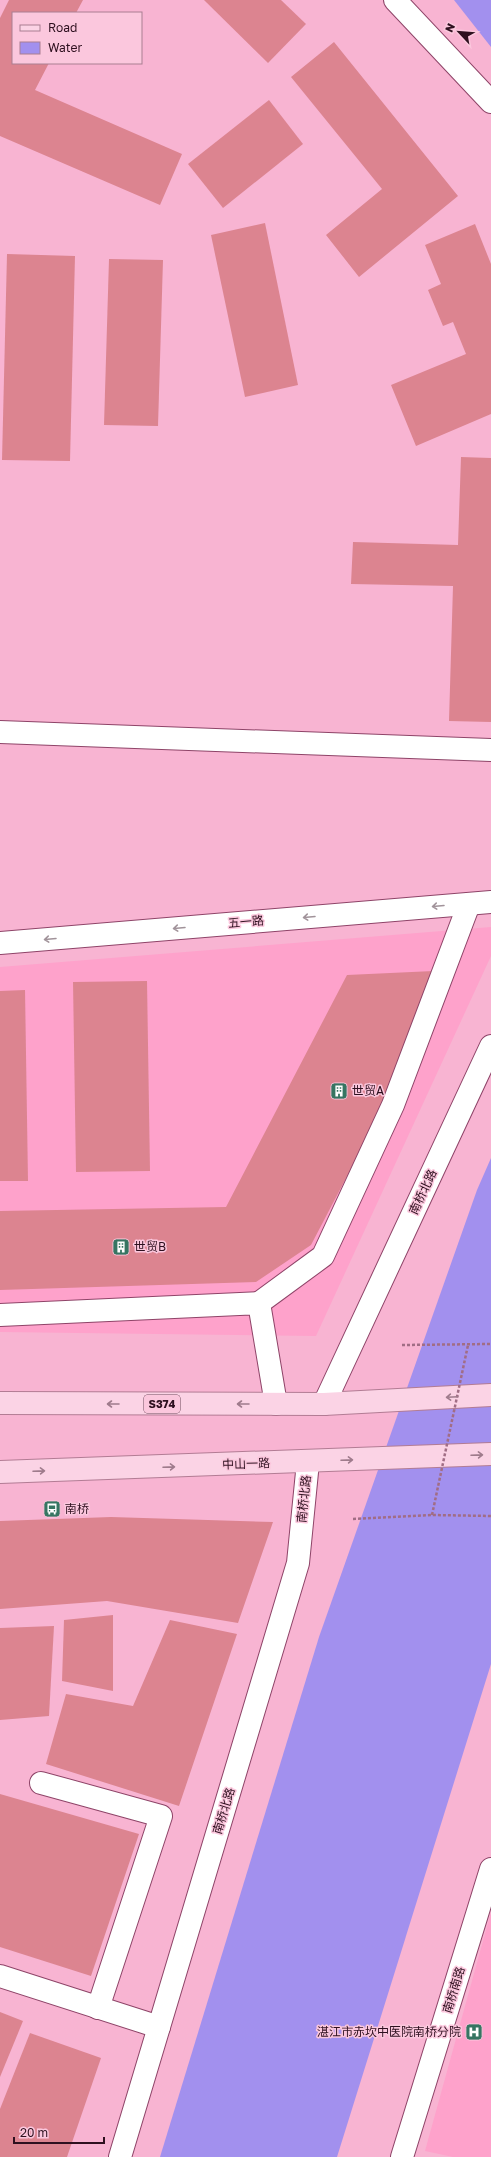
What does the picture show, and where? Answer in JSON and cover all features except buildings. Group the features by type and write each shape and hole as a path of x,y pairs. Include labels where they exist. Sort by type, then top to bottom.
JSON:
{"main road":[{"name":"S374","path":"0,1403 324,1404 491,1395"},
{"name":"中山一路","path":"0,1472 308,1462 491,1454"}],"street":[{"path":"395,0 491,102"},
{"path":"0,732 491,750"},
{"name":"五一路","path":"0,943 491,902"},
{"path":"0,1314 259,1304 323,1256 393,1105 468,904"},
{"name":"南桥北路","path":"324,1404 491,1046"},
{"path":"259,1304 276,1404"},
{"name":"南桥北路","path":"120,2157 298,1563 308,1462"},
{"path":"41,1783 161,1816 98,2008"},
{"name":"南桥南路","path":"402,2157 491,1868"},
{"path":"0,1976 159,2027"}],"path":[{"path":"432,1515 468,1344"},
{"path":"402,1345 491,1344"},
{"path":"353,1519 432,1515 491,1516"}],"shaded area":[{"path":"491,927 491,956 316,1336 0,1332 0,967"},
{"name":"湛江市赤坎中医院南桥分院","path":"491,1912 491,2157 453,2157 425,2151"}],"water":[{"path":"454,0 491,0 491,47"},
{"path":"491,1158 491,1664 337,2157 160,2157 319,1637 477,1190"}],"place":[{"name":"世贸A","path":"339,1091"},
{"name":"世贸B","path":"121,1247"},
{"name":"南桥","path":"52,1509"},
{"name":"湛江市赤坎中医院南桥分院","path":"474,2032"}]}
